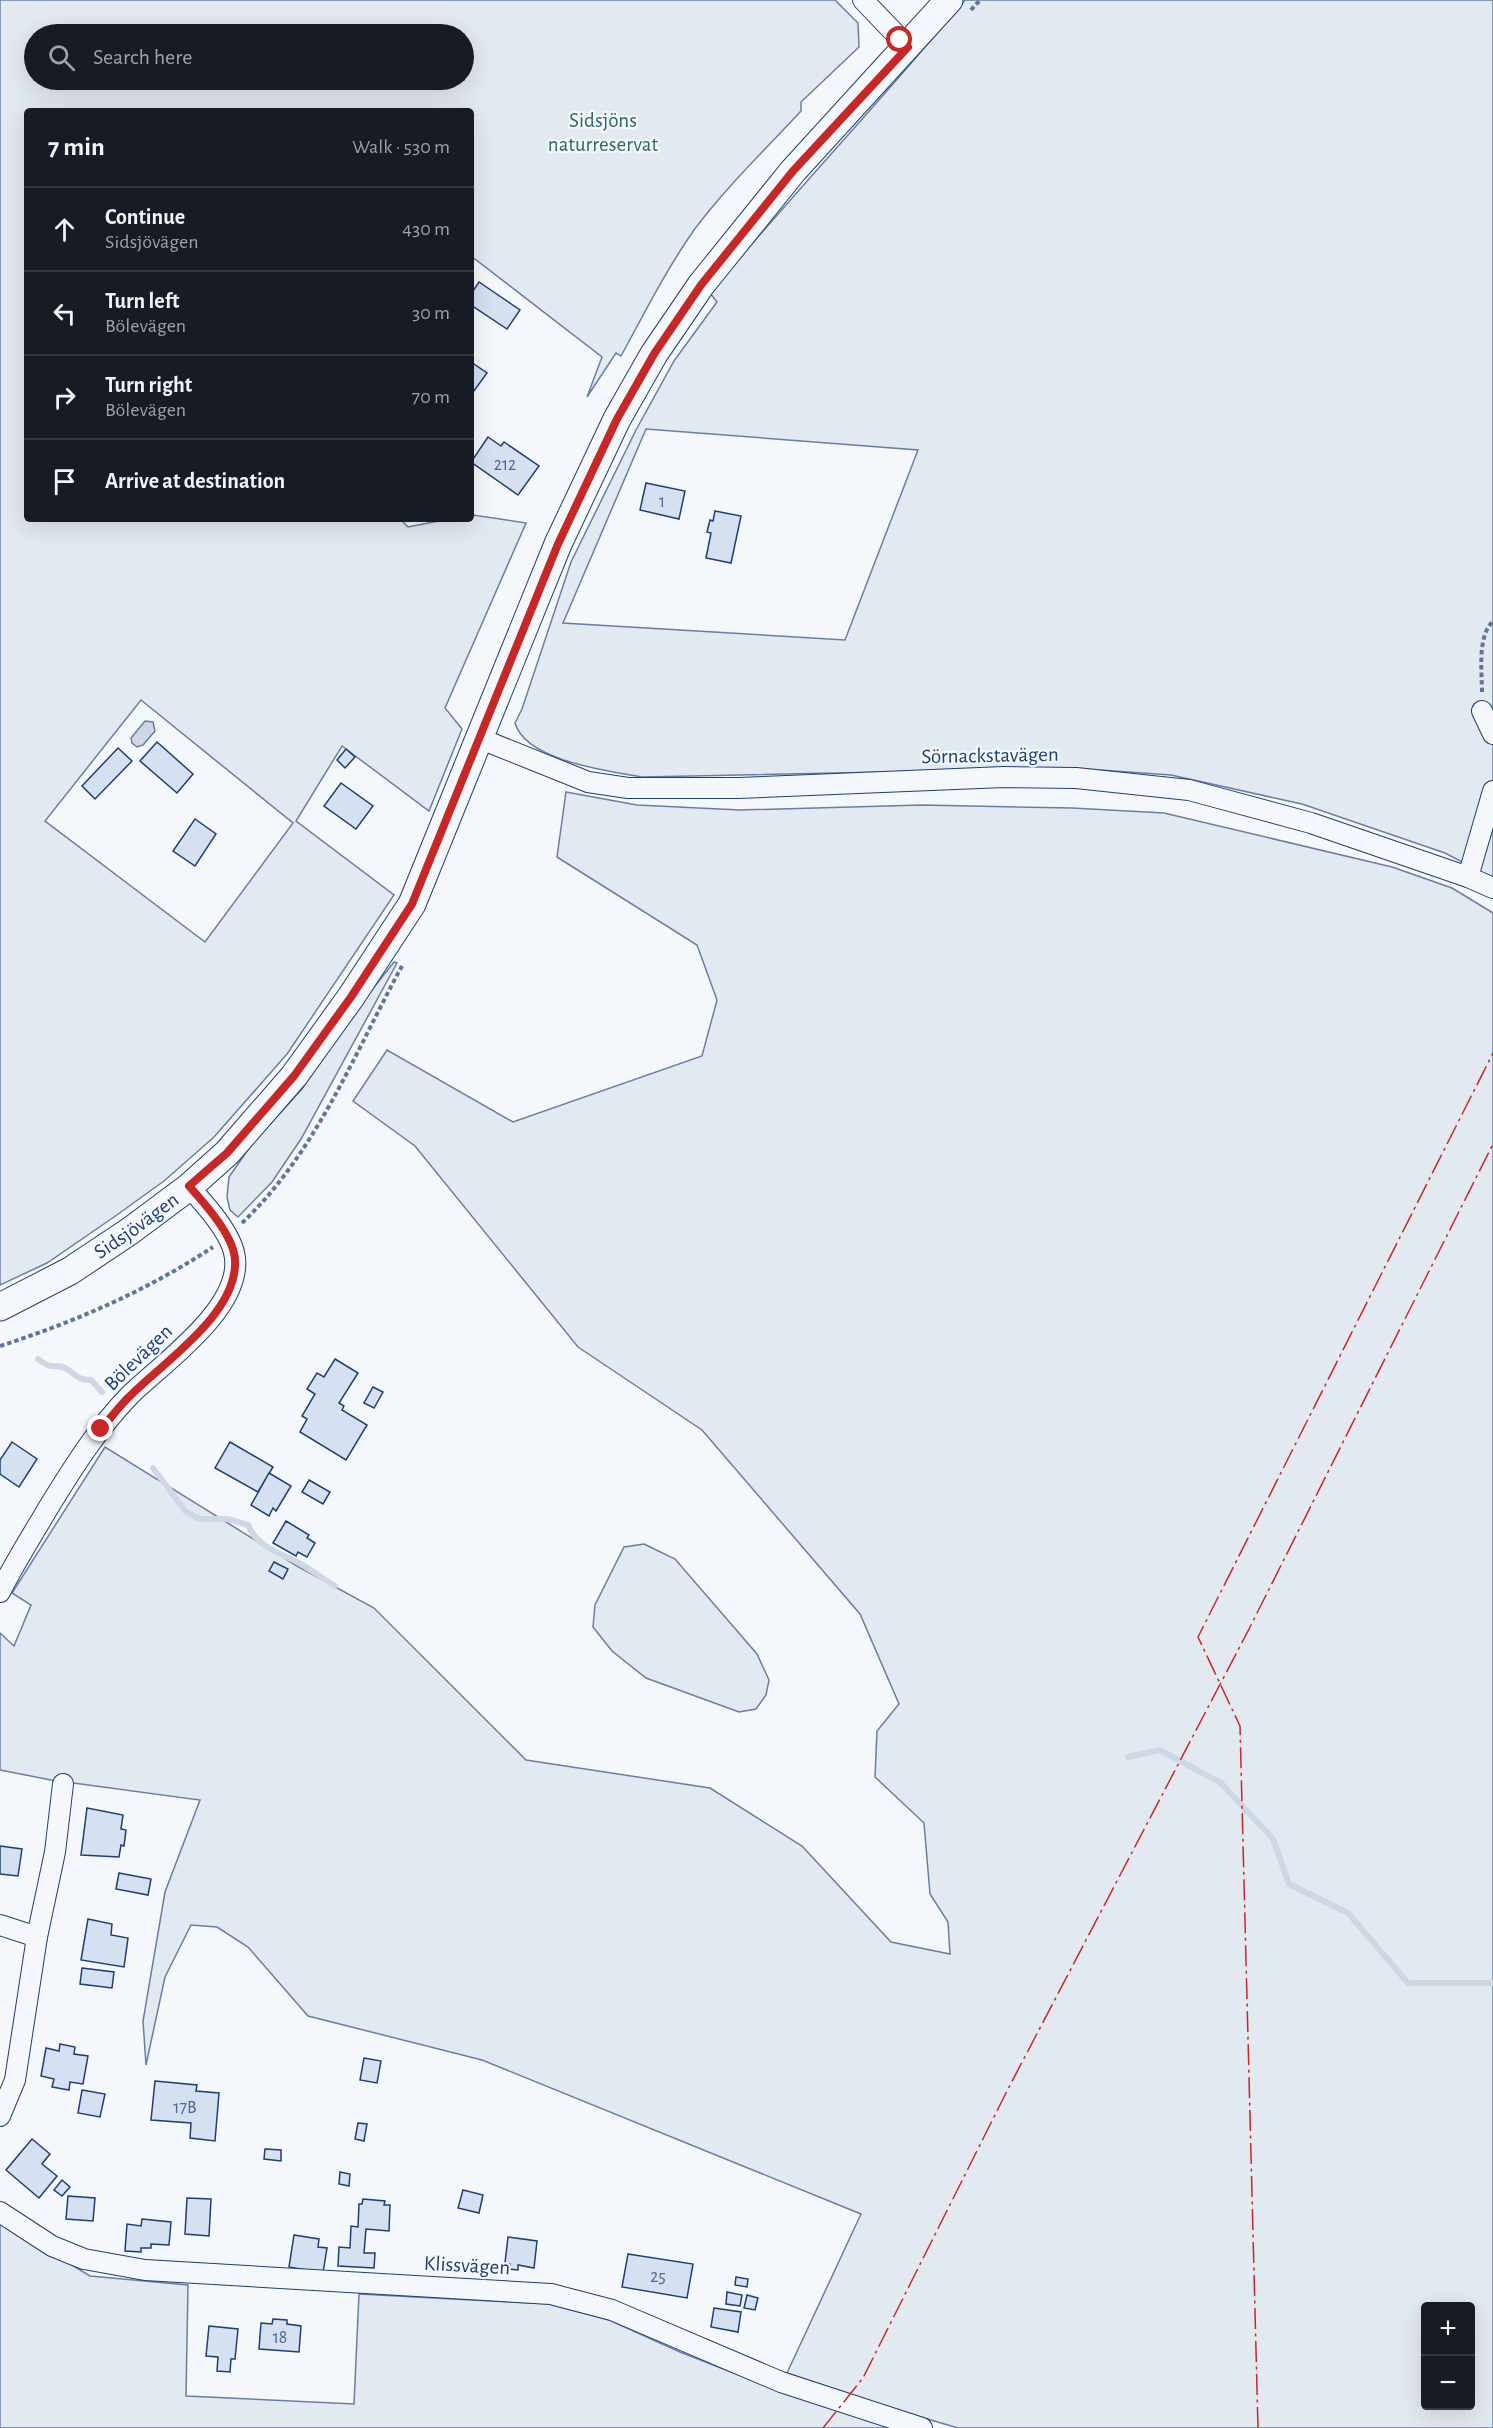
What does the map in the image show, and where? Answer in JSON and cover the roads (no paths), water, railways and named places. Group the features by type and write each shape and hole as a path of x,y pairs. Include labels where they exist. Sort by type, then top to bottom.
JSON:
{"main road":[{"name":"Sidsjövägen","path":"0,1307 70,1271 130,1232 189,1186 227,1153 294,1076 351,997 412,904 481,739 558,544 617,419 654,354 701,285 793,171 908,47 957,8"}],"street":[{"path":"863,0 908,47"},
{"path":"1482,711 1493,734"},
{"name":"Sörnackstavägen","path":"481,739 588,782 628,788 738,788 1004,777 1076,778 1189,790 1311,823 1468,877 1493,888"},
{"path":"1468,877 1493,791"},
{"name":"Bölevägen","path":"0,1592 14,1564 80,1456 130,1396 212,1318 222,1305 228,1292 235,1259 228,1236 189,1186"},
{"path":"0,2116 15,2080 37,1937 55,1852 63,1784"},
{"path":"0,1925 37,1937"},
{"name":"Klissvägen","path":"0,2212 52,2246 84,2259 145,2270 551,2295 612,2310 782,2382 922,2428"}],"waterway":[{"path":"38,1359 47,1365 65,1368 82,1379 91,1380 102,1392"},
{"path":"153,1468 186,1512 200,1519 227,1519 248,1525 252,1533 263,1544 335,1586"},
{"path":"1128,1757 1160,1750 1221,1783 1273,1839 1289,1884 1348,1913 1408,1983 1493,1983"}],"park label":[{"name":"Sidsjöns naturreservat","path":"603,132"}]}
